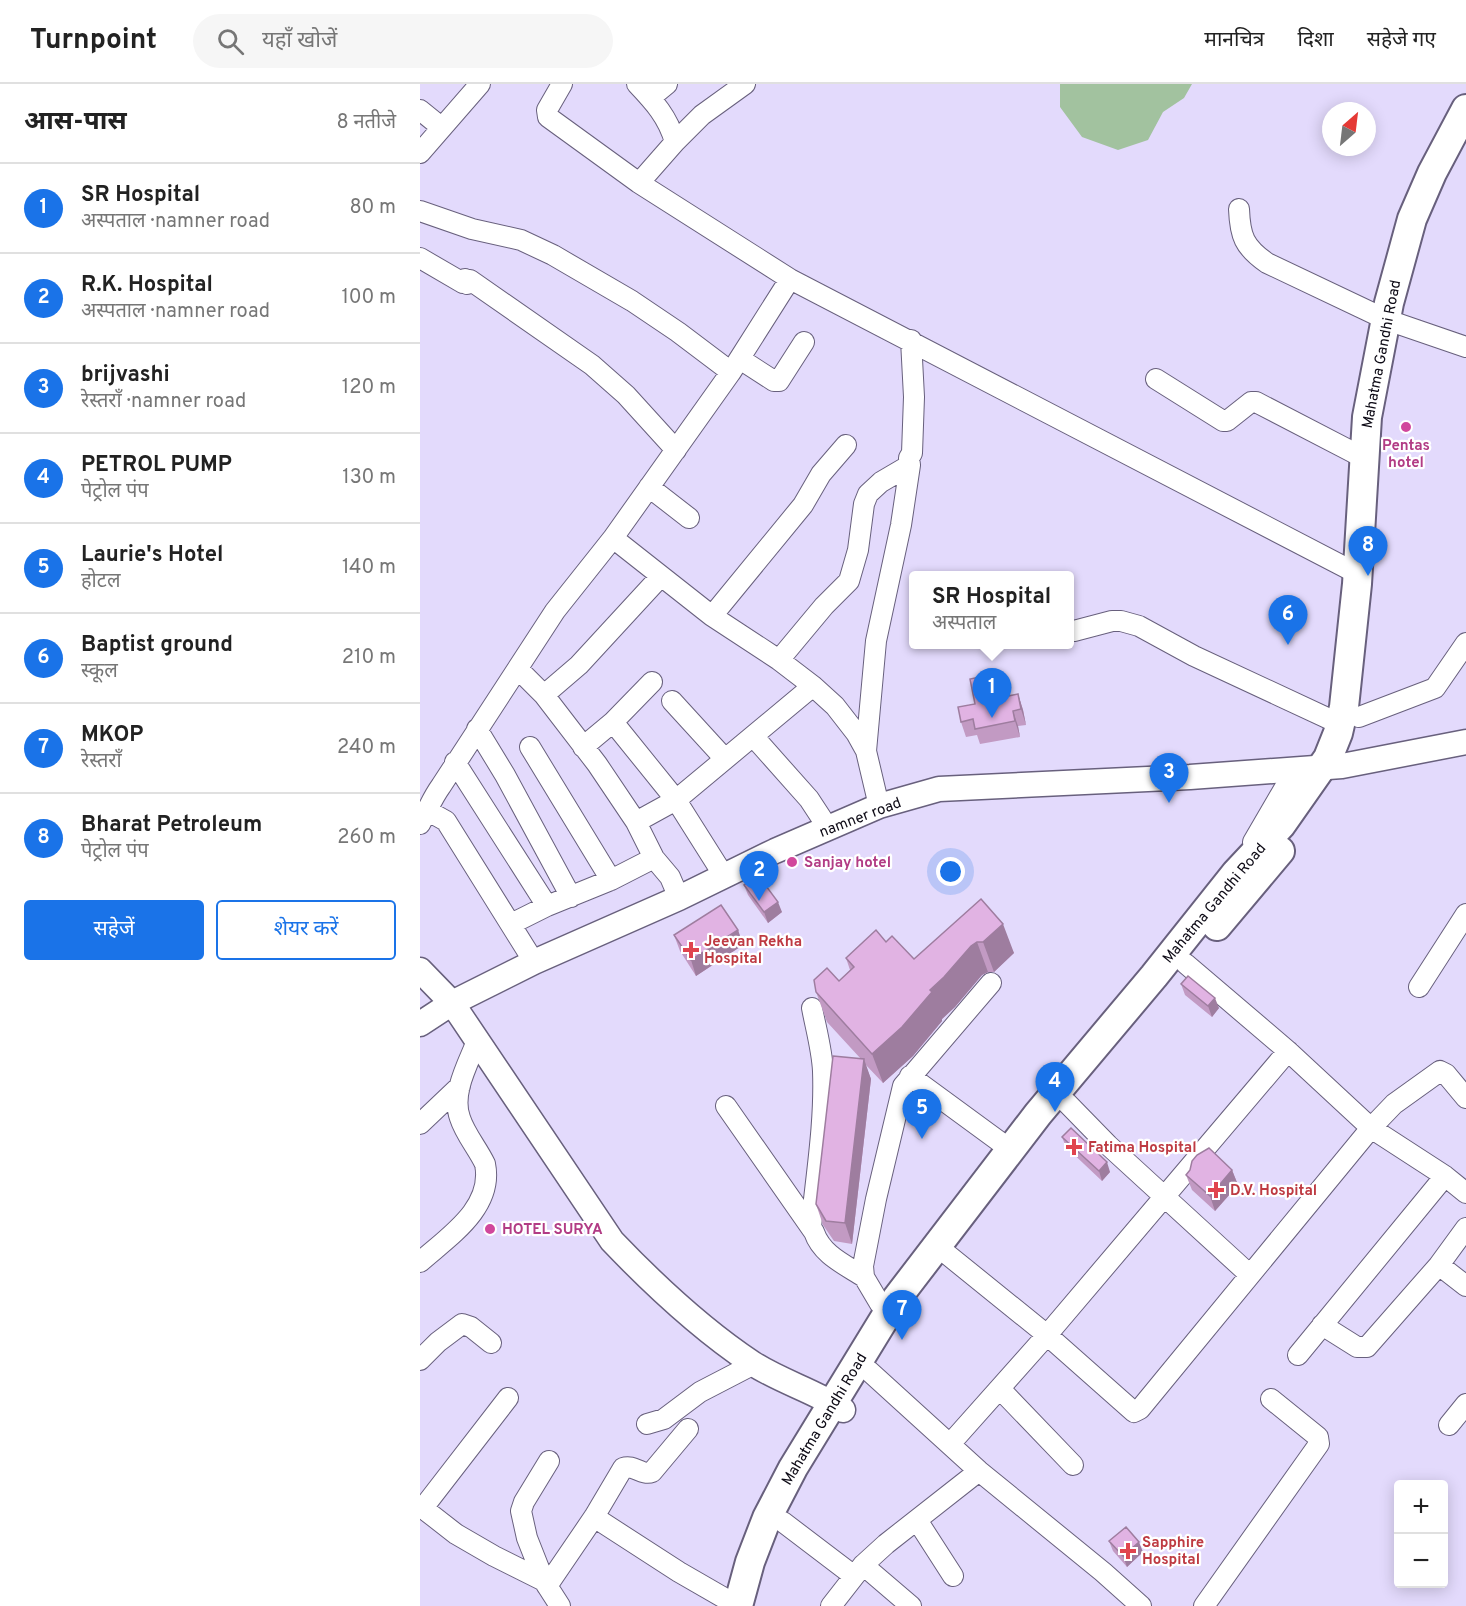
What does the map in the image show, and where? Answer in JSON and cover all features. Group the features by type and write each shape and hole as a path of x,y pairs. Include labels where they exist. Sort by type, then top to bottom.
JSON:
{"highway":[{"name":"Mahatma Gandhi Road","path":"1349,721 1344,707 1358,574 1366,417 1391,321 1412,219 1432,172 1466,109"},
{"name":"Mahatma Gandhi Road","path":"864,1367 897,1298 1038,1114 1154,976 1232,877 1281,825 1349,721 1367,672 1374,582 1374,528 1380,427 1391,321 1438,204 1466,145"},
{"name":"Mahatma Gandhi Road","path":"738,1606 750,1562 766,1518 799,1459 864,1367 896,1327 1020,1157 1155,1006 1186,964 1320,801 1320,768"},
{"name":"Mahatma Gandhi Road","path":"753,1606 769,1553 796,1491 824,1439 838,1406"}],"main road":[{"name":"namner road","path":"420,1024 452,1003 534,962 679,898 828,828 879,806 939,789 1320,768 1466,742"},
{"path":"420,970 452,1003 612,1241 675,1303 754,1364 838,1406"}],"street":[{"path":"420,153 480,84"},
{"path":"562,84 547,110 548,117 639,183 790,279 1358,574"},
{"path":"667,84 644,91 658,105 671,127 675,142"},
{"path":"639,183 702,115 745,84"},
{"path":"420,110 441,127"},
{"path":"1239,209 1239,231 1250,249 1267,263 1391,321 1466,347"},
{"path":"420,211 472,229 521,240 554,255 735,366 774,381 779,381 804,342"},
{"path":"420,258 463,284 465,279 467,284 470,280 581,356 626,395 676,450"},
{"path":"534,962 446,821 424,818 431,799 555,611 650,487 735,366 790,279"},
{"path":"866,751 876,641 901,525 910,465 914,397 911,340"},
{"path":"1156,379 1223,421 1227,421 1251,402 1256,402 1364,458"},
{"path":"712,616 803,505 821,474 846,445"},
{"path":"779,660 824,606 851,578 858,550 864,504 868,494 881,482 910,465"},
{"path":"650,487 689,518"},
{"path":"613,538 712,616 779,660 835,706 856,733 866,751 879,806"},
{"path":"544,695 579,665 661,576"},
{"path":"1074,630 1112,621 1138,626 1194,656 1349,721 1435,688 1466,643"},
{"path":"518,669 544,695 597,764 636,822 654,858 670,877 679,898"},
{"path":"583,747 613,722 652,682"},
{"path":"636,822 676,800 813,686"},
{"path":"672,701 725,759"},
{"path":"613,722 676,800 724,876"},
{"path":"477,729 505,775 571,897"},
{"path":"753,736 809,799 828,828"},
{"path":"530,747 611,880"},
{"path":"455,762 547,906"},
{"path":"511,924 547,906 611,880 654,858"},
{"path":"1419,987 1466,914"},
{"path":"1186,964 1288,1051 1371,1128 1445,1176 1466,1194"},
{"path":"880,1304 864,1277 863,1266 876,1198 902,1091 910,1076 991,983"},
{"path":"811,1227 823,1083 823,1069 812,1008"},
{"path":"420,1262 475,1211 482,1198 485,1185 485,1164 460,1119 458,1109 460,1086 477,1041"},
{"path":"950,1444 1047,1335 1288,1051"},
{"path":"948,1255 1047,1335 1131,1411 1138,1411 1371,1128 1394,1104 1440,1071 1446,1074 1466,1098"},
{"path":"910,1076 1011,1150"},
{"path":"420,1124 460,1086"},
{"path":"726,1106 811,1227 818,1242 827,1253 864,1277"},
{"path":"1062,1109 1108,1145 1250,1275"},
{"path":"1298,1355 1445,1176"},
{"path":"1322,1325 1357,1347 1366,1347 1439,1265 1466,1228"},
{"path":"1439,1265 1466,1286"},
{"path":"420,1360 460,1324 471,1327 491,1343"},
{"path":"647,1424 664,1419 700,1392 754,1364"},
{"path":"864,1367 979,1471 1104,1572 1141,1606"},
{"path":"1000,1389 1073,1465"},
{"path":"508,1398 421,1507 456,1534 545,1584"},
{"path":"1204,1606 1319,1444 1318,1437 1271,1399"},
{"path":"1449,1425 1466,1404"},
{"path":"545,1584 594,1517 623,1468 630,1467 645,1473 652,1472 687,1429"},
{"path":"549,1461 521,1511 527,1538 545,1584 560,1606"},
{"path":"831,1606 858,1570 979,1471"},
{"path":"594,1517 679,1572 738,1606"},
{"path":"917,1520 953,1576"},
{"path":"783,1522 911,1606"}],"green space":[{"path":"1060,84 1192,84 1184,98 1163,112 1148,140 1118,150 1082,137 1060,107"}],"building":[{"path":"985,676 986,685 1005,682 1008,696 1018,694 1021,709 1013,711 1015,721 975,729 973,719 961,722 958,707 975,704 970,679"},
{"path":"758,875 778,902 764,912 744,885"},
{"path":"981,899 1003,924 983,942 977,942 971,946 930,990 932,992 902,1027 872,1054 816,992 814,980 827,968 839,981 854,967 846,958 876,930 886,942 892,936 914,959"},
{"path":"721,905 738,930 691,960 674,935"},
{"path":"1188,976 1215,998 1208,1006 1181,984"},
{"path":"833,1056 864,1059 845,1223 826,1221 816,1204"},
{"path":"1071,1128 1107,1162 1099,1171 1062,1137"},
{"path":"1209,1148 1232,1170 1210,1196 1186,1175 1197,1155"},
{"path":"1126,1527 1139,1542 1123,1556 1109,1541"}],"place":[{"name":"Pentas hotel","path":"1406,427"},
{"name":"Bharat Petroleum","path":"1368,576"},
{"name":"Baptist ground","path":"1288,645"},
{"name":"SR Hospital","path":"992,718"},
{"name":"brijvashi","path":"1169,803"},
{"name":"Sanjay hotel","path":"792,862"},
{"name":"R.K. Hospital","path":"759,901"},
{"name":"Jeevan Rekha Hospital","path":"691,950"},
{"name":"PETROL PUMP","path":"1055,1112"},
{"name":"Laurie's Hotel","path":"922,1139"},
{"name":"Fatima Hospital","path":"1074,1147"},
{"name":"D.V. Hospital","path":"1216,1190"},
{"name":"HOTEL SURYA","path":"490,1229"},
{"name":"MKOP","path":"902,1340"},
{"name":"Sapphire Hospital","path":"1128,1551"}]}
